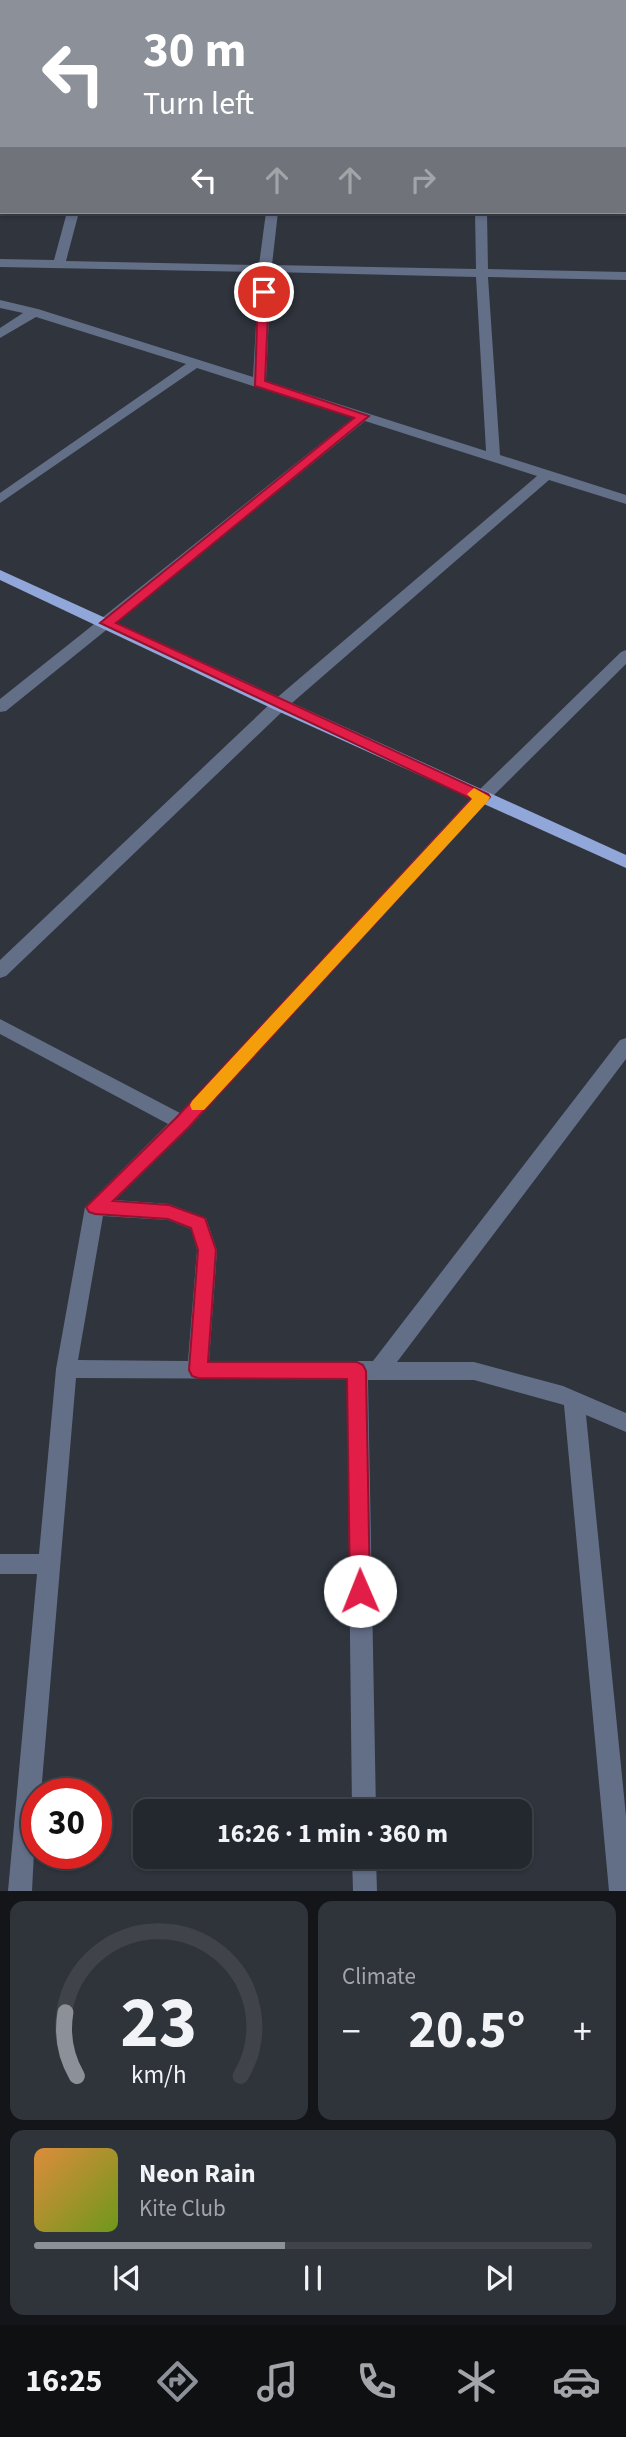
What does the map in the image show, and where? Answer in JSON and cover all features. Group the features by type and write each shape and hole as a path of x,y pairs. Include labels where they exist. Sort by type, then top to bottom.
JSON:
{"main road":[{"path":"0,574 279,705 626,862"}],"street":[{"path":"58,264 72,214"},
{"path":"259,383 265,269 272,214"},
{"path":"481,214 493,458"},
{"path":"0,263 626,276"},
{"path":"0,304 197,363 626,500"},
{"path":"0,334 34,312"},
{"path":"0,499 197,363"},
{"path":"0,707 363,416"},
{"path":"0,971 279,705 547,475"},
{"path":"19,1891 66,1369 95,1207 182,1123 482,797 626,655"},
{"path":"0,1026 182,1123"},
{"path":"363,1799 367,1371 626,1045"},
{"path":"95,1207 169,1212 199,1224 207,1250 198,1370"},
{"path":"66,1369 474,1371 575,1401 626,1423"},
{"path":"575,1401 621,1891"},
{"path":"0,1564 48,1564"},
{"path":"364,1869 365,1891"}],"slow traffic":[{"path":"198,1105 482,797 474,794"}],"route":[{"path":"264,292 259,383 363,416 107,623 482,797 182,1123 95,1207 169,1212 199,1224 207,1250 198,1370 357,1371 360,1591"}]}
